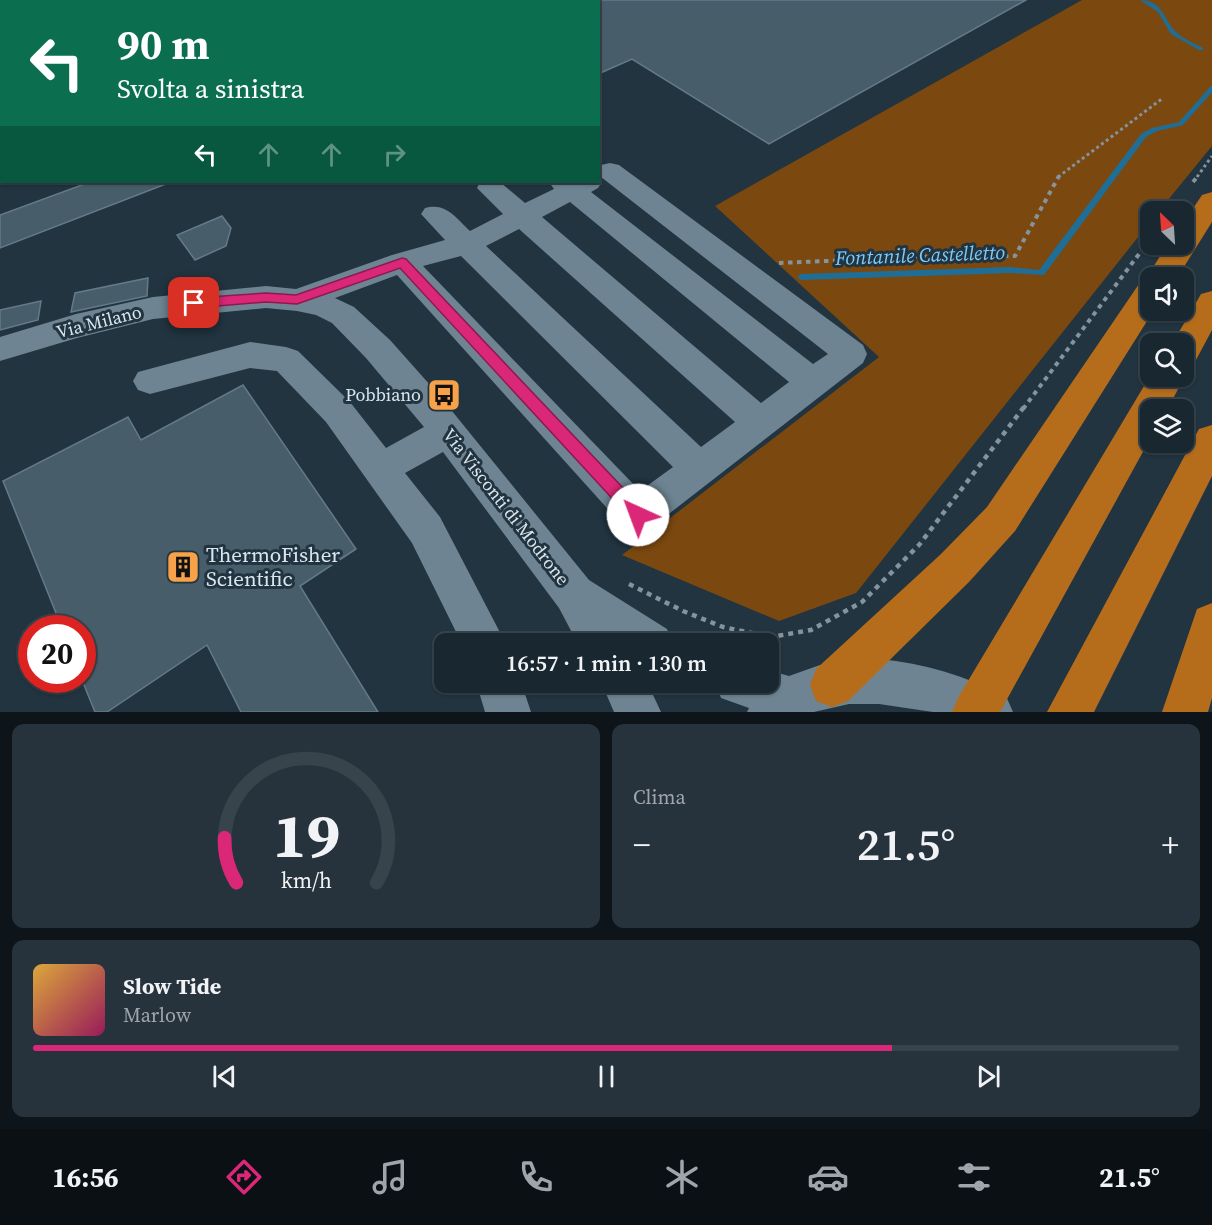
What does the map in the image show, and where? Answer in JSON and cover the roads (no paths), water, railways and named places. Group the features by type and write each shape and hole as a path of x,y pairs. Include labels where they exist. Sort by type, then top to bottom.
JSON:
{"highway":[{"path":"1194,228 1212,201"},
{"path":"1194,334 1212,302"},
{"path":"798,699 955,568 1001,519 1140,307"},
{"path":"975,712 1162,387"},
{"path":"1070,712 1212,440"},
{"path":"1185,712 1212,624"}],"street":[{"path":"297,300 402,262 467,244 579,183"},
{"path":"596,183 812,382"},
{"path":"402,262 638,515 851,354 733,264 599,183"},
{"path":"490,188 759,422"},
{"path":"435,214 698,468"},
{"name":"Via Visconti di Modrone","path":"236,300 266,297 297,300 323,305 343,315 378,349 448,432 574,594 596,633"},
{"name":"Via Milano","path":"0,349 76,326 153,308 236,300"},
{"path":"150,381 250,355 286,360 338,412 426,530 479,633"},
{"path":"380,469 448,432"},
{"name":"Via Visconti di Modrone","path":"574,594 635,633"},
{"path":"776,693 798,699 859,681 889,681 921,686 953,695 990,712"},
{"path":"502,693 508,712"},
{"path":"628,693 638,712"}],"waterway":[{"path":"1143,0 1160,11 1173,33 1201,49"},
{"name":"Fontanile Castelletto","path":"801,277 1010,270 1041,273 1139,140 1155,129 1181,124 1212,88"}],"place":[{"name":"Pobbiano","path":"444,395"},
{"name":"ThermoFisher Scientific","path":"183,567"}]}
